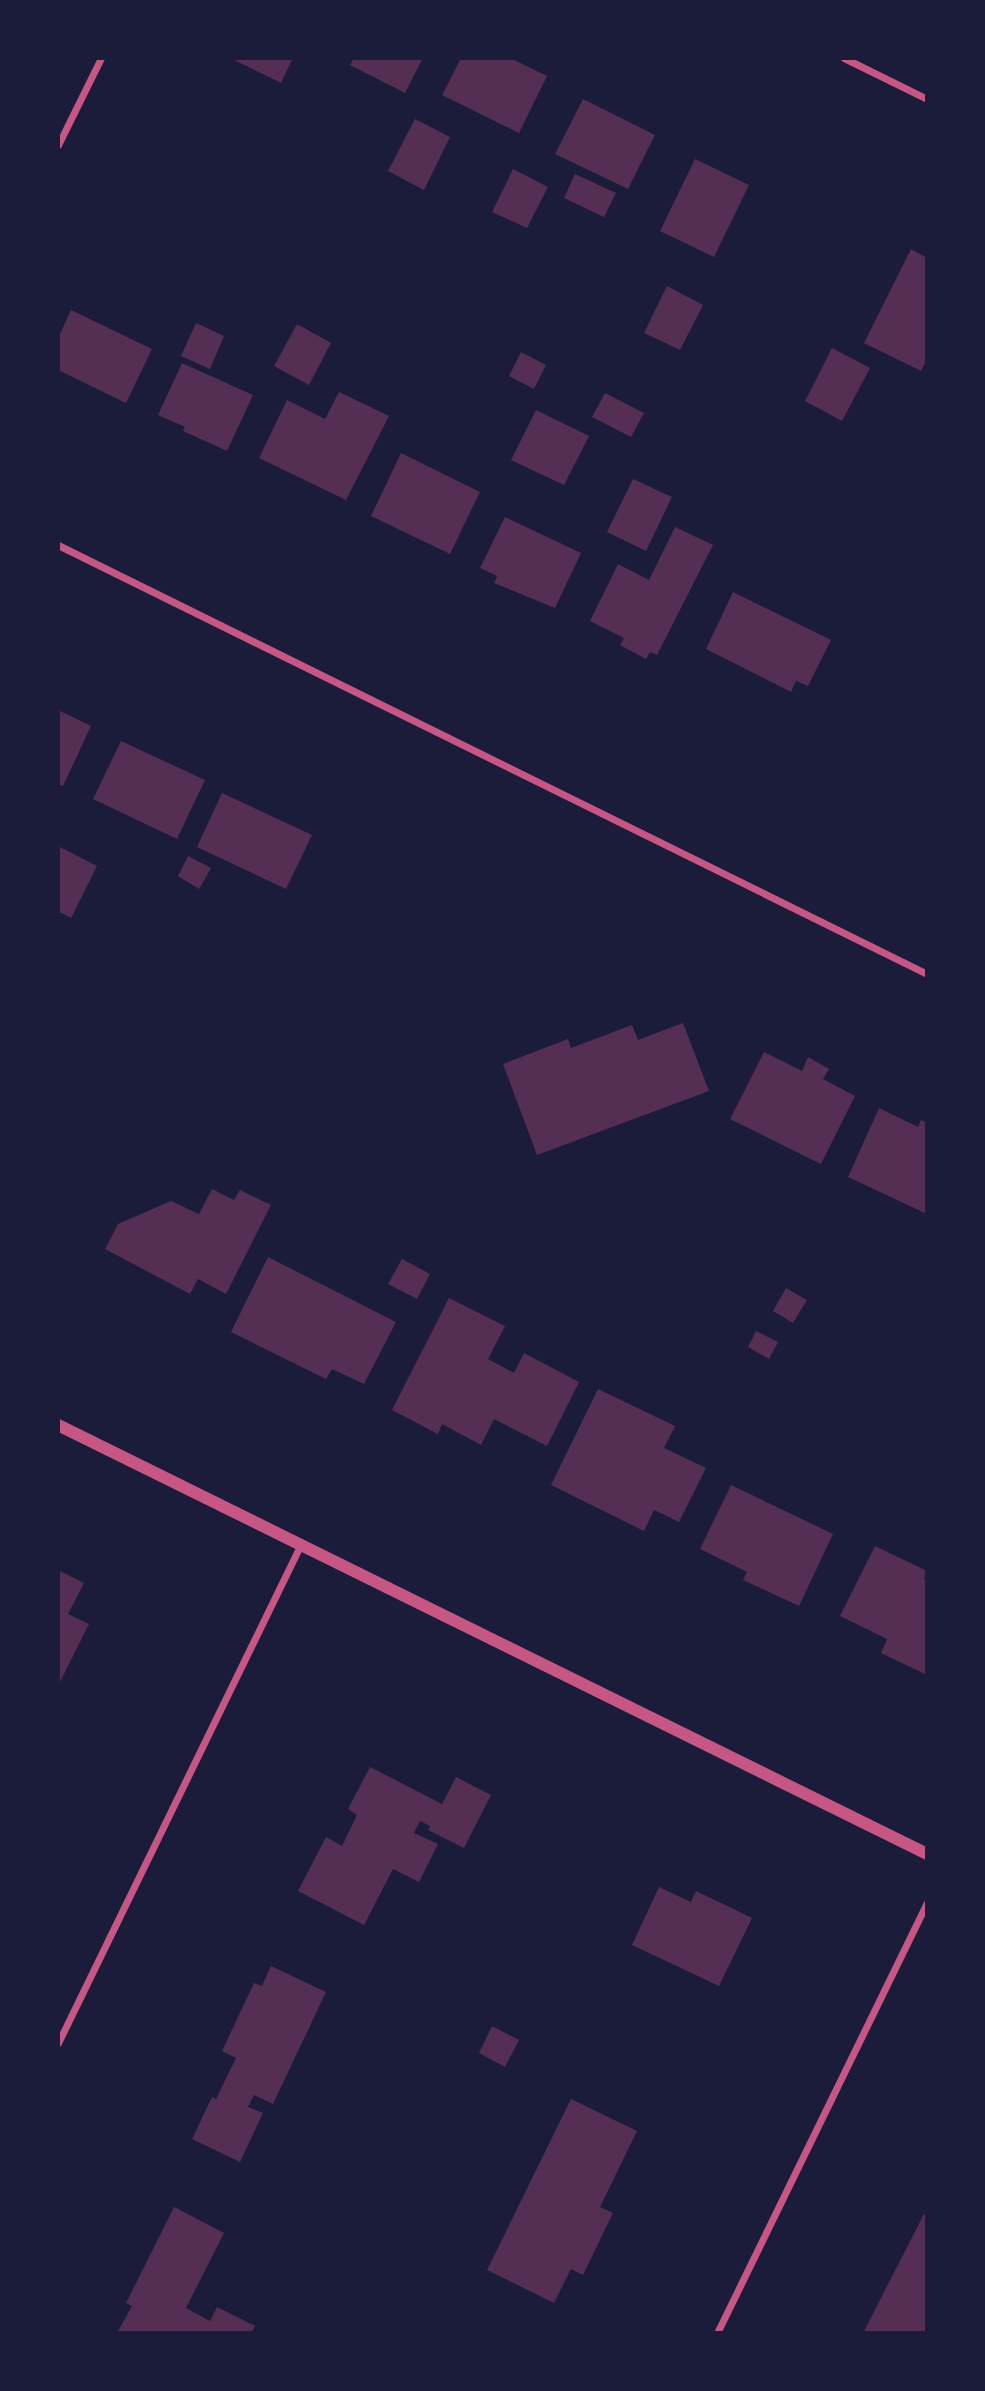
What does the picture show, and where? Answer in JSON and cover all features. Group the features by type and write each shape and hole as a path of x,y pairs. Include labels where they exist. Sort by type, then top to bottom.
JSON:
{"street":[{"path":"58,145 100,58"},
{"path":"844,58 927,99"},
{"path":"58,545 927,974"},
{"path":"58,1425 927,1854"},
{"path":"58,2043 301,1544"},
{"path":"717,2333 927,1903"}],"building":[{"path":"230,58 293,58 281,83"},
{"path":"354,58 423,58 405,93 350,65"},
{"path":"461,58 510,58 547,76 519,133 442,95"},
{"path":"583,99 655,135 628,189 555,154"},
{"path":"415,119 450,137 424,190 388,171"},
{"path":"695,159 749,185 714,257 660,231"},
{"path":"513,169 548,187 527,228 492,212"},
{"path":"575,174 616,193 604,217 564,198"},
{"path":"911,249 927,258 927,359 921,371 864,343"},
{"path":"667,286 703,305 680,350 644,333"},
{"path":"71,310 152,349 126,403 58,370 58,338"},
{"path":"196,323 224,336 210,369 181,356"},
{"path":"297,324 331,343 309,385 274,366"},
{"path":"832,348 870,368 842,421 805,401"},
{"path":"521,352 546,365 534,389 509,376"},
{"path":"182,363 253,395 227,451 183,431 185,427 158,415"},
{"path":"339,392 389,416 346,500 259,458 287,400 325,419"},
{"path":"605,393 644,413 631,437 592,417"},
{"path":"536,410 589,436 564,485 511,460"},
{"path":"401,453 480,492 450,554 371,516"},
{"path":"633,479 672,497 646,551 607,532"},
{"path":"505,517 581,553 555,608 494,583 497,576 480,568"},
{"path":"675,527 713,545 657,655 650,652 646,659 620,645 624,638 590,621 618,564 649,580"},
{"path":"733,592 831,640 808,686 796,681 791,692 706,649"},
{"path":"58,710 91,726 63,786 58,784"},
{"path":"121,741 205,780 177,839 93,799"},
{"path":"222,793 312,835 286,889 197,847"},
{"path":"58,846 97,866 71,918 58,911"},
{"path":"188,856 211,868 199,889 178,876"},
{"path":"683,1023 709,1091 537,1155 503,1064 568,1039 571,1048 632,1025 638,1040"},
{"path":"764,1052 802,1071 808,1057 829,1069 823,1079 855,1096 821,1164 730,1119"},
{"path":"879,1108 918,1127 921,1120 927,1123 927,1214 848,1177"},
{"path":"212,1189 234,1200 240,1190 271,1205 226,1294 198,1279 190,1294 105,1249 118,1224 171,1201 199,1214"},
{"path":"268,1257 396,1322 364,1384 332,1369 326,1379 231,1332"},
{"path":"402,1259 430,1274 417,1299 388,1284"},
{"path":"786,1288 807,1300 793,1323 773,1311"},
{"path":"449,1298 505,1326 488,1359 514,1373 524,1353 579,1382 547,1446 494,1419 481,1445 442,1424 438,1434 392,1410"},
{"path":"756,1331 778,1342 769,1359 748,1347"},
{"path":"598,1389 675,1426 664,1448 706,1468 679,1522 654,1510 644,1531 551,1485"},
{"path":"731,1485 833,1534 799,1606 743,1580 747,1572 700,1549"},
{"path":"875,1546 927,1571 924,1579 927,1581 927,1675 881,1653 887,1639 840,1616"},
{"path":"58,1570 84,1583 68,1614 89,1624 58,1686"},
{"path":"370,1767 442,1804 456,1777 491,1795 464,1848 428,1830 430,1826 420,1821 414,1833 438,1844 419,1882 393,1869 364,1925 298,1891 326,1837 342,1846 357,1815 348,1809"},
{"path":"659,1887 691,1902 696,1891 752,1918 719,1986 632,1945"},
{"path":"271,1966 326,1992 273,2104 254,2095 248,2107 263,2113 240,2162 192,2139 212,2097 216,2099 236,2058 222,2051 254,1983 262,1986"},
{"path":"492,2026 519,2040 505,2067 479,2053"},
{"path":"571,2099 637,2131 600,2207 613,2213 583,2275 571,2269 554,2303 487,2270"},
{"path":"174,2207 224,2233 186,2308 210,2321 217,2307 255,2326 251,2333 117,2333 132,2306 126,2303"},
{"path":"924,2214 927,2216 927,2333 863,2333"}]}
